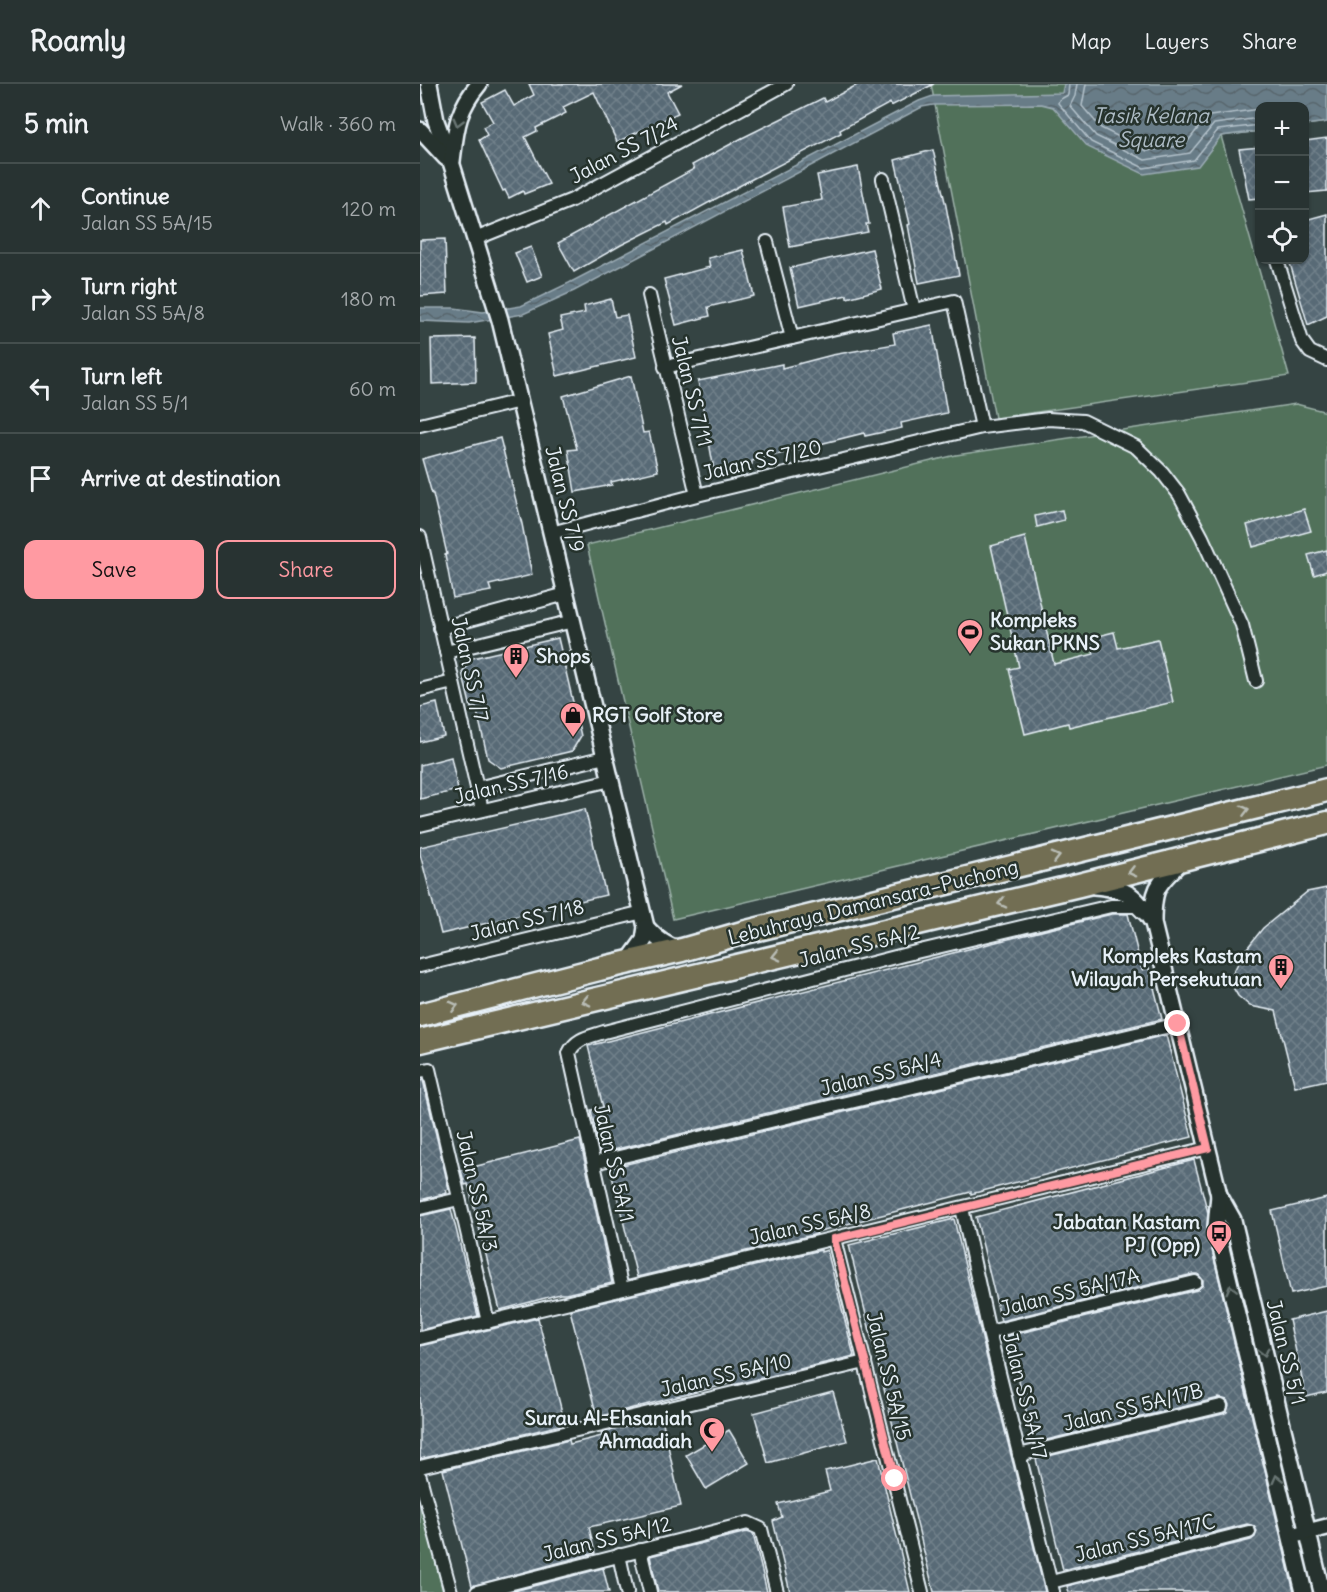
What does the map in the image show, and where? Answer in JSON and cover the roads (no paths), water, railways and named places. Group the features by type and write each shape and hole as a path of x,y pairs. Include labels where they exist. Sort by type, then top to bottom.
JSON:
{"highway":[{"name":"Lebuhraya Damansara–Puchong","path":"420,1015 599,969 682,951 742,933 1327,790"},
{"name":"Lebuhraya Damansara–Puchong","path":"420,1041 1079,885 1327,823"}],"street":[{"name":"Jalan SS 7/9","path":"429,84 436,122 452,165 505,340 644,920"},
{"path":"452,165 455,129 459,114 467,98 479,84"},
{"name":"Jalan SS 7/24","path":"475,239 572,200 786,84"},
{"path":"420,130 452,165"},
{"path":"883,179 914,310"},
{"path":"767,242 792,338"},
{"path":"1278,264 1302,341 1310,352 1327,360"},
{"name":"Jalan SS 7/11","path":"649,295 697,495"},
{"path":"665,367 954,301 982,427"},
{"path":"420,425 520,401"},
{"name":"Jalan SS 7/20","path":"551,533 697,495 982,427 1048,419 1083,421 1136,447 1162,472 1189,511 1242,625 1256,681"},
{"name":"Jalan SS 7/7","path":"420,537 422,560 446,652 482,810"},
{"path":"440,628 566,594"},
{"path":"446,652 573,621"},
{"path":"420,690 453,682"},
{"path":"477,788 605,757"},
{"name":"Jalan SS 7/16","path":"420,825 611,780"},
{"name":"Jalan SS 5/1","path":"1186,858 1164,877 1157,887 1153,898 1153,923 1219,1195 1233,1220 1322,1592"},
{"name":"Jalan SS 5/1","path":"1079,885 1110,888 1133,895 1153,923"},
{"name":"Jalan SS 5A/2","path":"572,1046 579,1040 604,1032 753,993 1111,906 1136,906 1153,923"},
{"path":"644,920 657,939 667,946 682,951"},
{"path":"627,964 644,940 644,920"},
{"name":"Jalan SS 7/18","path":"420,966 644,920"},
{"name":"Jalan SS 5A/4","path":"594,1163 1178,1024"},
{"name":"Jalan SS 5A/1","path":"572,1046 569,1053 622,1289"},
{"name":"Jalan SS 5A/3","path":"424,1070 459,1199 488,1322"},
{"name":"Jalan SS 5A/8","path":"420,1338 1208,1148"},
{"name":"Jalan SS 5/1","path":"1219,1195 1216,1227 1304,1592"},
{"path":"420,1208 459,1199"},
{"name":"Jalan SS 5A/17","path":"962,1208 989,1332 1052,1587"},
{"name":"Jalan SS 5A/15","path":"834,1239 922,1592"},
{"name":"Jalan SS 5A/17A","path":"989,1332 1196,1282"},
{"name":"Jalan SS 5A/10","path":"420,1467 865,1362"},
{"name":"Jalan SS 5A/17B","path":"1019,1455 1221,1406"},
{"path":"420,1477 451,1592"},
{"path":"1300,1500 1315,1518 1327,1522"},
{"name":"Jalan SS 5A/12","path":"477,1592 747,1523 761,1529 777,1592"},
{"path":"1294,1552 1327,1527"},
{"name":"Jalan SS 5A/17C","path":"1052,1587 1249,1532"},
{"path":"1290,1536 1327,1543"},
{"path":"640,1550 650,1592"},
{"path":"614,1557 627,1592"},
{"path":"1322,1592 1323,1569 1327,1561"}],"water":[{"name":"Tasik Kelana Square","path":"1064,84 1327,84 1327,122 1309,124 1309,102 1255,102 1255,132 1221,136 1198,166 1144,174 1088,147 1053,107 1041,104 922,107 574,291 523,314 469,323 420,321 420,308 454,308 483,312 521,306 919,101 933,96 1062,93"}],"place":[{"name":"Kompleks Sukan PKNS","path":"970,655"},
{"name":"Shops","path":"516,679"},
{"name":"RGT Golf Store","path":"573,738"},
{"name":"Kompleks Kastam Wilayah Persekutuan","path":"1281,990"},
{"name":"Jabatan Kastam PJ (Opp)","path":"1219,1256"},
{"name":"Surau Al-Ehsaniah Ahmadiah","path":"712,1453"}]}
